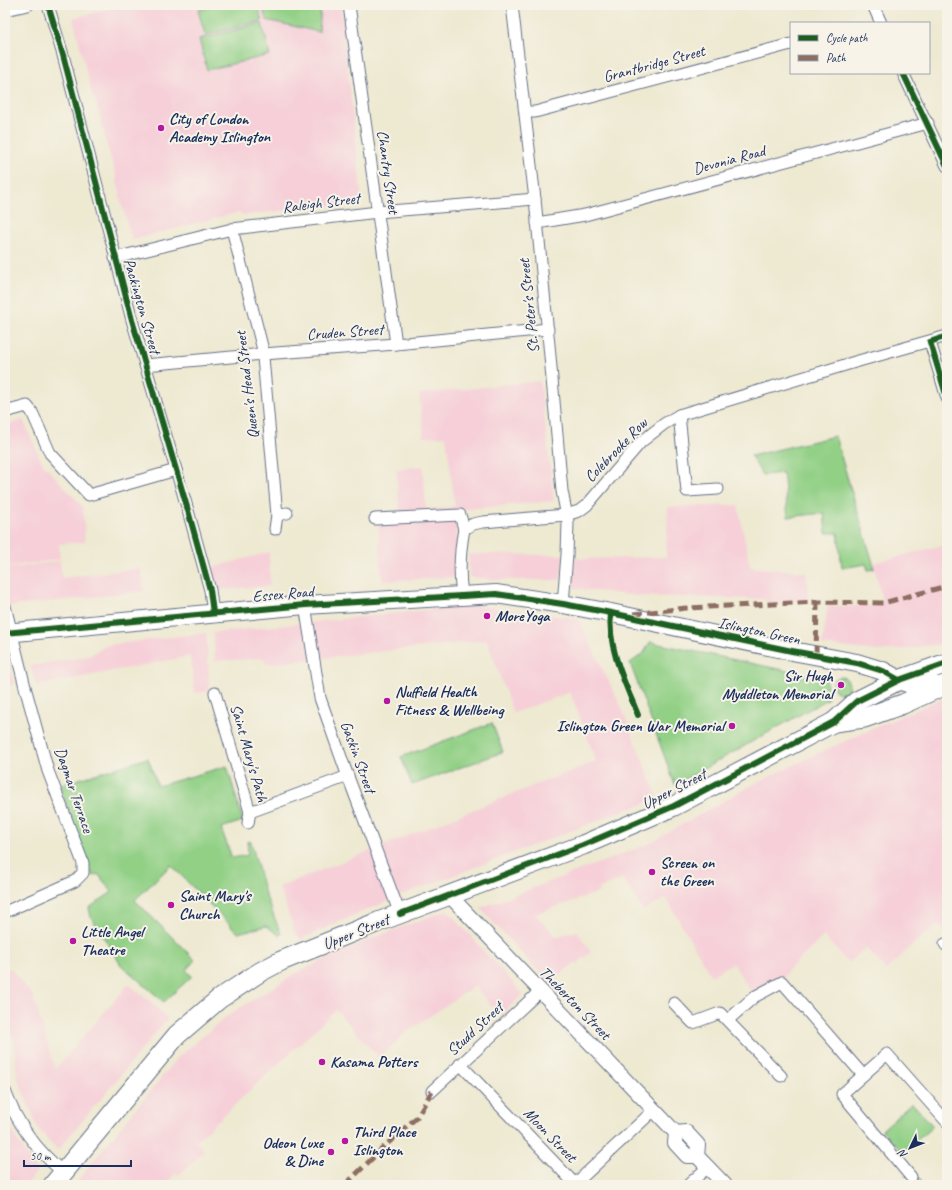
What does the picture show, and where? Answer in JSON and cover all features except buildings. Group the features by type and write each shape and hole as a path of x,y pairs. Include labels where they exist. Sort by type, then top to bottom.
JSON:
{"highway":[{"name":"Upper Street","path":"58,1178 177,1035 219,999 240,984 281,961 400,914 583,846 674,806 834,722 857,701 899,680 947,663"},
{"name":"Upper Street","path":"834,722 864,718 903,704 945,685"}],"main road":[{"name":"Essex Road","path":"9,633 305,605 462,595 496,594 563,604"},
{"name":"Islington Green","path":"563,604 792,651 857,662 883,671 899,680 913,685 945,685"}],"street":[{"path":"5,10 28,5"},
{"name":"Packington Street","path":"48,5 63,55 115,258 210,590 213,613"},
{"name":"Chantry Street","path":"349,5 396,344"},
{"name":"St. Peter's Street","path":"512,5 535,199 562,491 568,529 563,604"},
{"path":"873,5 877,22"},
{"name":"Grantbridge Street","path":"525,112 535,112 790,44"},
{"path":"904,74 947,166"},
{"name":"Devonia Road","path":"537,223 585,215 928,123"},
{"name":"Raleigh Street","path":"115,258 232,229 378,212 535,199"},
{"name":"Queen's Head Street","path":"232,229 262,346 282,514 275,529"},
{"name":"Cruden Street","path":"145,365 396,344 548,329"},
{"name":"Colebrooke Row","path":"464,529 473,524 483,522 573,514 583,508 641,442 664,424 679,415 947,336"},
{"path":"930,342 947,398"},
{"path":"5,412 27,406 32,412 50,453 88,495 176,470"},
{"path":"679,415 687,491 718,489"},
{"path":"375,520 460,515 464,529 460,582 462,595"},
{"name":"Gaskin Street","path":"305,605 320,698 400,914"},
{"name":"Dagmar Terrace","path":"5,606 9,633 48,771 83,863 83,873 75,881 5,912"},
{"name":"Saint Mary's Path","path":"215,693 249,818 348,776"},
{"name":"Theberton Street","path":"450,896 676,1133 675,1143 687,1156 697,1156 725,1185"},
{"path":"728,1020 754,997 782,982 863,1075"},
{"name":"Studd Street","path":"432,1092 460,1064 540,991"},
{"path":"674,1003 693,1023 720,1013 781,1076"},
{"path":"911,1177 842,1094 887,1054 947,1122"},
{"name":"Moon Street","path":"460,1064 575,1184 654,1110"},
{"path":"5,1092 14,1113 27,1134 48,1160 58,1178"},
{"path":"688,1185 708,1167"}],"shaded area":[{"name":"City of London Academy Islington","path":"125,5 341,5 362,202 244,215 239,212 132,240 119,195 121,195 95,98 93,98 73,18"},
{"path":"540,381 554,501 400,515 396,469 423,466 426,510 455,506 446,436 424,437 419,394"},
{"path":"23,420 43,464 83,507 85,542 59,544 60,559 5,567 5,425"},
{"path":"738,505 750,567 806,572 810,601 769,603 763,599 637,596 574,588 574,559 666,557 668,507"},
{"path":"455,517 458,552 457,577 382,581 378,523"},
{"path":"947,544 947,643 906,649 875,651 822,645 828,606 879,606 883,601 873,563"},
{"path":"269,552 270,586 217,590 211,568"},
{"path":"468,554 564,555 561,580 497,580 469,577"},
{"path":"60,561 62,578 141,568 144,591 5,607 5,569"},
{"path":"473,605 578,619 620,704 658,798 397,897 301,939 295,933 279,887 596,761 570,692 513,713 487,640 266,664 264,658 215,661 213,633"},
{"path":"206,633 210,691 195,693 190,656 36,686 31,666 89,656 107,645"},
{"path":"9,661 14,684 5,686 5,662"},
{"path":"947,696 947,933 939,925 920,938 886,970 866,948 848,963 824,936 787,971 782,982 754,997 733,963 711,976 666,898 643,911 623,879 599,888 600,892 535,914 556,936 577,931 591,952 577,964 575,962 550,984 480,908 652,842 748,787 816,754"},
{"path":"447,910 523,994 500,1016 474,986 404,1034 379,1058 336,1010 196,1141 205,1151 179,1175 176,1173 166,1185 74,1185 178,1057 230,1014 298,972 365,941"},
{"path":"10,968 33,996 55,1069 129,984 168,1018 58,1150 38,1129 17,1077 14,1041 5,1017 5,972"},
{"path":"5,1115 18,1142 38,1170 26,1185 5,1185"}],"green space":[{"path":"219,5 258,5 262,21 205,35 198,10"},
{"path":"262,5 321,5 319,32 266,20"},
{"path":"262,23 270,55 207,70 199,39"},
{"path":"835,436 874,569 868,570 866,564 842,568 838,533 826,533 824,513 788,517 783,473 762,475 751,456"},
{"path":"650,642 826,679 828,699 675,785 630,663 644,653"},
{"path":"841,677 847,679 849,685 847,691 841,693 835,691 833,685 835,679"},
{"path":"492,723 503,752 412,785 401,757"},
{"path":"148,758 158,786 227,766 243,821 221,828 232,858 248,855 247,841 251,842 265,894 281,934 279,935 266,926 238,933 171,865 135,900 195,960 186,970 192,976 164,1002 121,965 91,917 89,908 112,892 98,874 93,876 59,785"},
{"path":"912,1103 933,1126 903,1153 882,1130"}],"tunnel":[{"path":"911,1177 918,1185"}],"marked path":[{"path":"633,614 686,608 817,602 883,603 947,586"},
{"path":"816,656 817,602"},
{"path":"345,1185 417,1117 432,1091"}],"cycle path":[{"path":"48,5 63,55 132,320 210,590 213,613"},
{"path":"903,74 947,166"},
{"path":"947,336 930,342 947,398"},
{"path":"5,633 305,605 496,594 611,613 857,663 883,671 899,680"},
{"path":"611,613 610,626 614,652 638,715"},
{"path":"400,914 583,845 674,806 834,722 857,701 899,680 947,663"}],"place":[{"name":"City of London Academy Islington","path":"161,128"},
{"name":"MoreYoga","path":"487,616"},
{"name":"Sir Hugh Myddleton Memorial","path":"841,685"},
{"name":"Nuffield Health Fitness & Wellbeing","path":"387,701"},
{"name":"Islington Green War Memorial","path":"732,726"},
{"name":"Screen on the Green","path":"652,872"},
{"name":"Saint Mary's Church","path":"171,905"},
{"name":"Little Angel Theatre","path":"73,941"},
{"name":"Kasama Potters","path":"322,1062"},
{"name":"Third Place Islington","path":"345,1141"},
{"name":"Odeon Luxe & Dine","path":"331,1152"}]}
